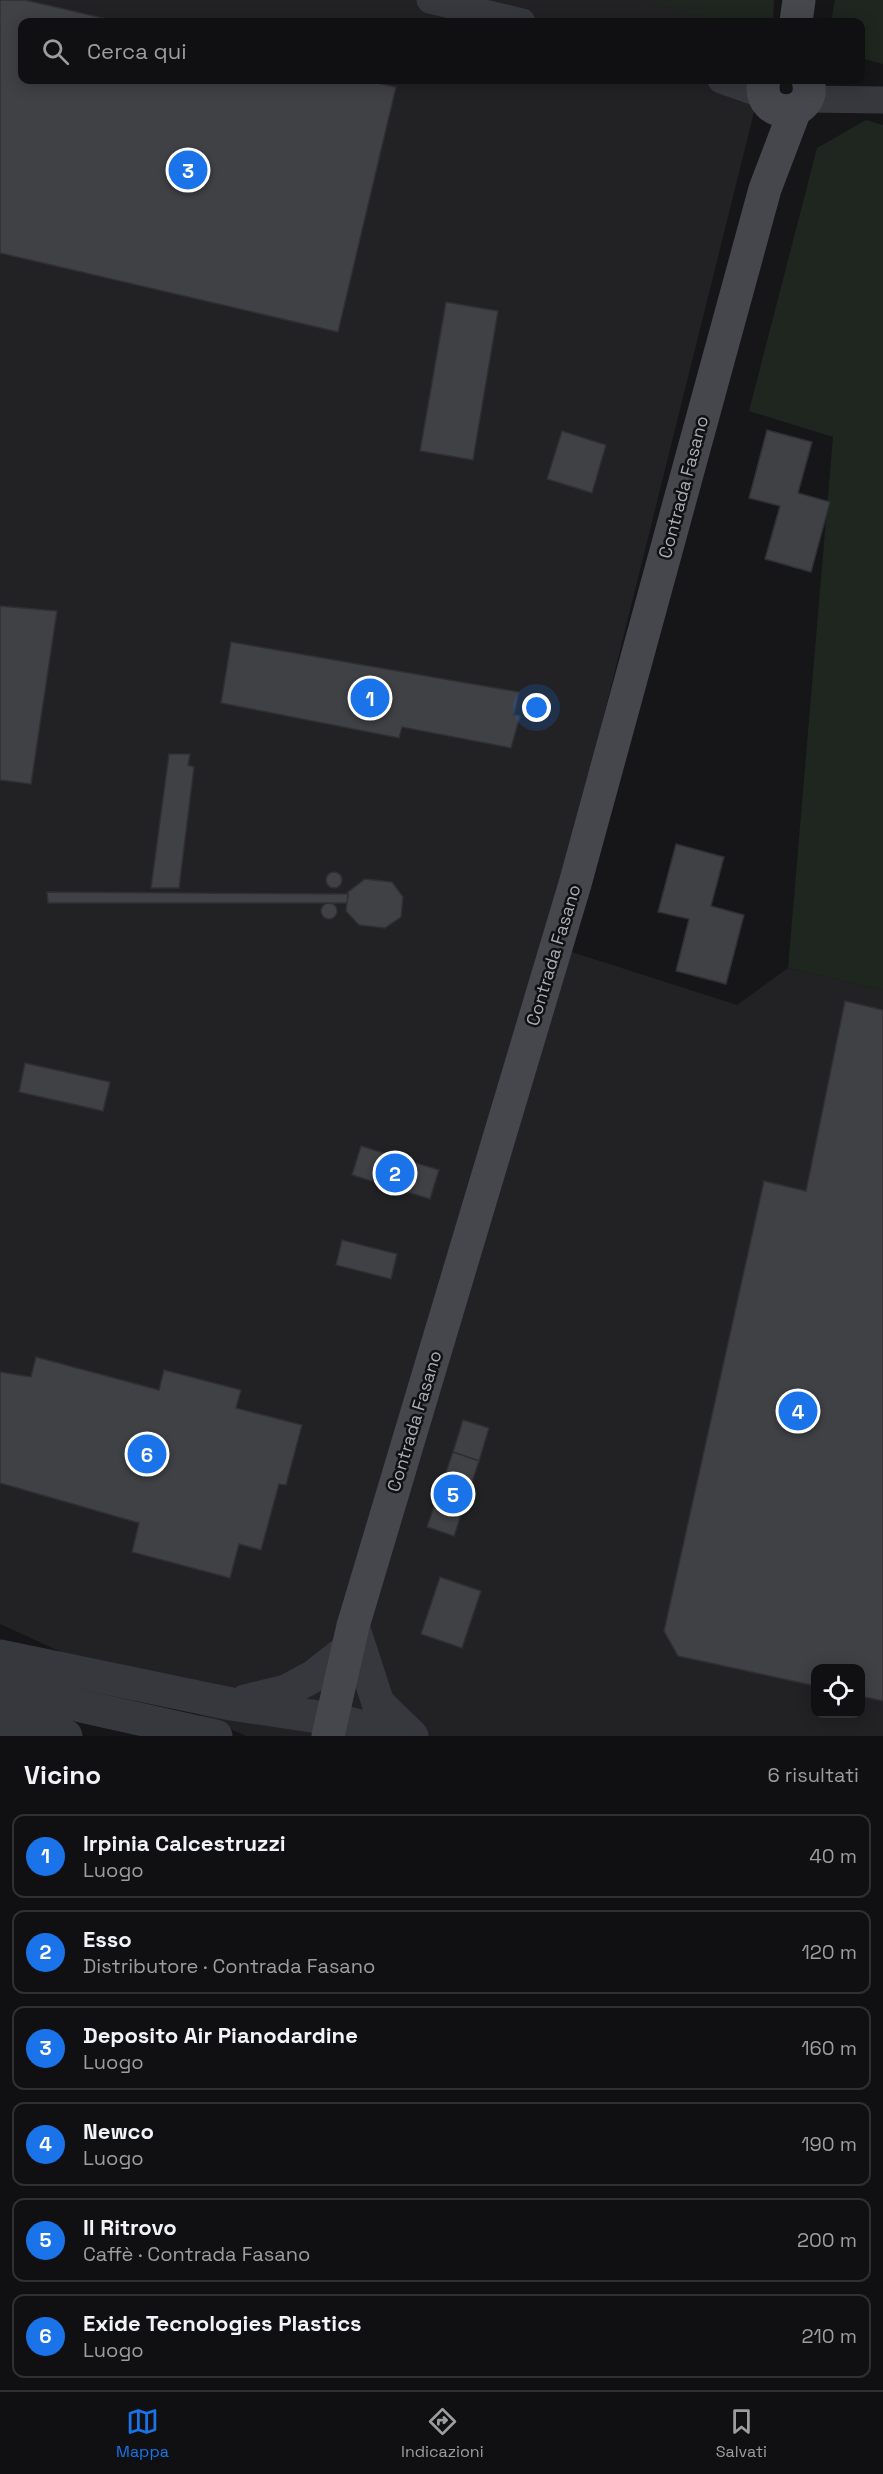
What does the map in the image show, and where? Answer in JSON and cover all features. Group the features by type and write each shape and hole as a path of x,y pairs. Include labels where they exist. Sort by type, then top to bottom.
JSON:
{"main road":[{"path":"797,18 799,0"},
{"name":"Contrada Fasano","path":"330,1728 350,1638 573,891 790,93"}],"street":[{"path":"430,0 505,18"},
{"path":"742,84 790,93 883,100"},
{"path":"790,93 883,95"},
{"path":"231,1704 286,1690 314,1676 350,1638 378,1703 412,1736"},
{"path":"0,1656 231,1704 330,1728 400,1736"},
{"path":"0,1688 216,1736"},
{"path":"0,1721 66,1736"}],"shaded area":[{"path":"0,0 647,0 710,18 18,18 18,84 761,84 547,944 737,1005 788,968 883,990 883,1736 246,1736 0,1624"},
{"path":"644,0 774,0 773,18 707,18"},
{"path":"835,0 883,0 883,64 865,59 865,18 832,18"},
{"path":"866,120 883,125 883,990 788,968 833,437 749,411 817,148"}],"building":[{"path":"0,0 25,0 103,18 18,18 18,84 381,84 396,87 338,332 0,253"},
{"path":"446,302 498,311 473,460 420,451"},
{"path":"767,430 812,442 798,493 830,502 811,572 765,559 780,506 749,498"},
{"path":"562,431 606,445 592,493 547,479"},
{"path":"0,606 57,611 31,784 0,780"},
{"path":"231,642 519,692 514,715 520,716 511,748 402,727 399,738 221,703"},
{"path":"169,754 190,754 188,765 194,767 179,888 151,888"},
{"path":"676,844 724,857 711,906 744,915 726,984 676,971 689,919 658,912"},
{"path":"331,872 337,872 342,880 340,886 331,888 326,883 326,877"},
{"path":"365,879 392,882 403,897 401,917 385,928 359,925 346,911 348,892"},
{"path":"47,892 348,894 347,903 48,903"},
{"path":"326,903 332,903 337,911 335,917 326,919 321,914 321,908"},
{"path":"845,1001 883,1010 883,1701 865,1697 865,1664 811,1664 811,1685 678,1656 664,1631 764,1181 806,1191"},
{"path":"25,1063 110,1082 103,1111 19,1092"},
{"path":"361,1146 439,1170 430,1199 352,1175"},
{"path":"342,1240 397,1254 391,1279 336,1265"},
{"path":"36,1357 159,1390 164,1370 241,1390 236,1408 302,1425 286,1485 279,1484 261,1550 239,1544 230,1578 132,1552 139,1523 0,1483 0,1372 31,1377"},
{"path":"463,1420 489,1428 479,1461 453,1452"},
{"path":"453,1452 479,1461 454,1536 427,1527"},
{"path":"440,1577 481,1591 462,1648 421,1634"}],"place":[{"name":"Deposito Air Pianodardine","path":"188,170"},
{"name":"Irpinia Calcestruzzi","path":"370,698"},
{"name":"Esso","path":"395,1173"},
{"name":"Newco","path":"798,1411"},
{"name":"Exide Tecnologies Plastics","path":"147,1454"},
{"name":"Il Ritrovo","path":"453,1494"}]}
